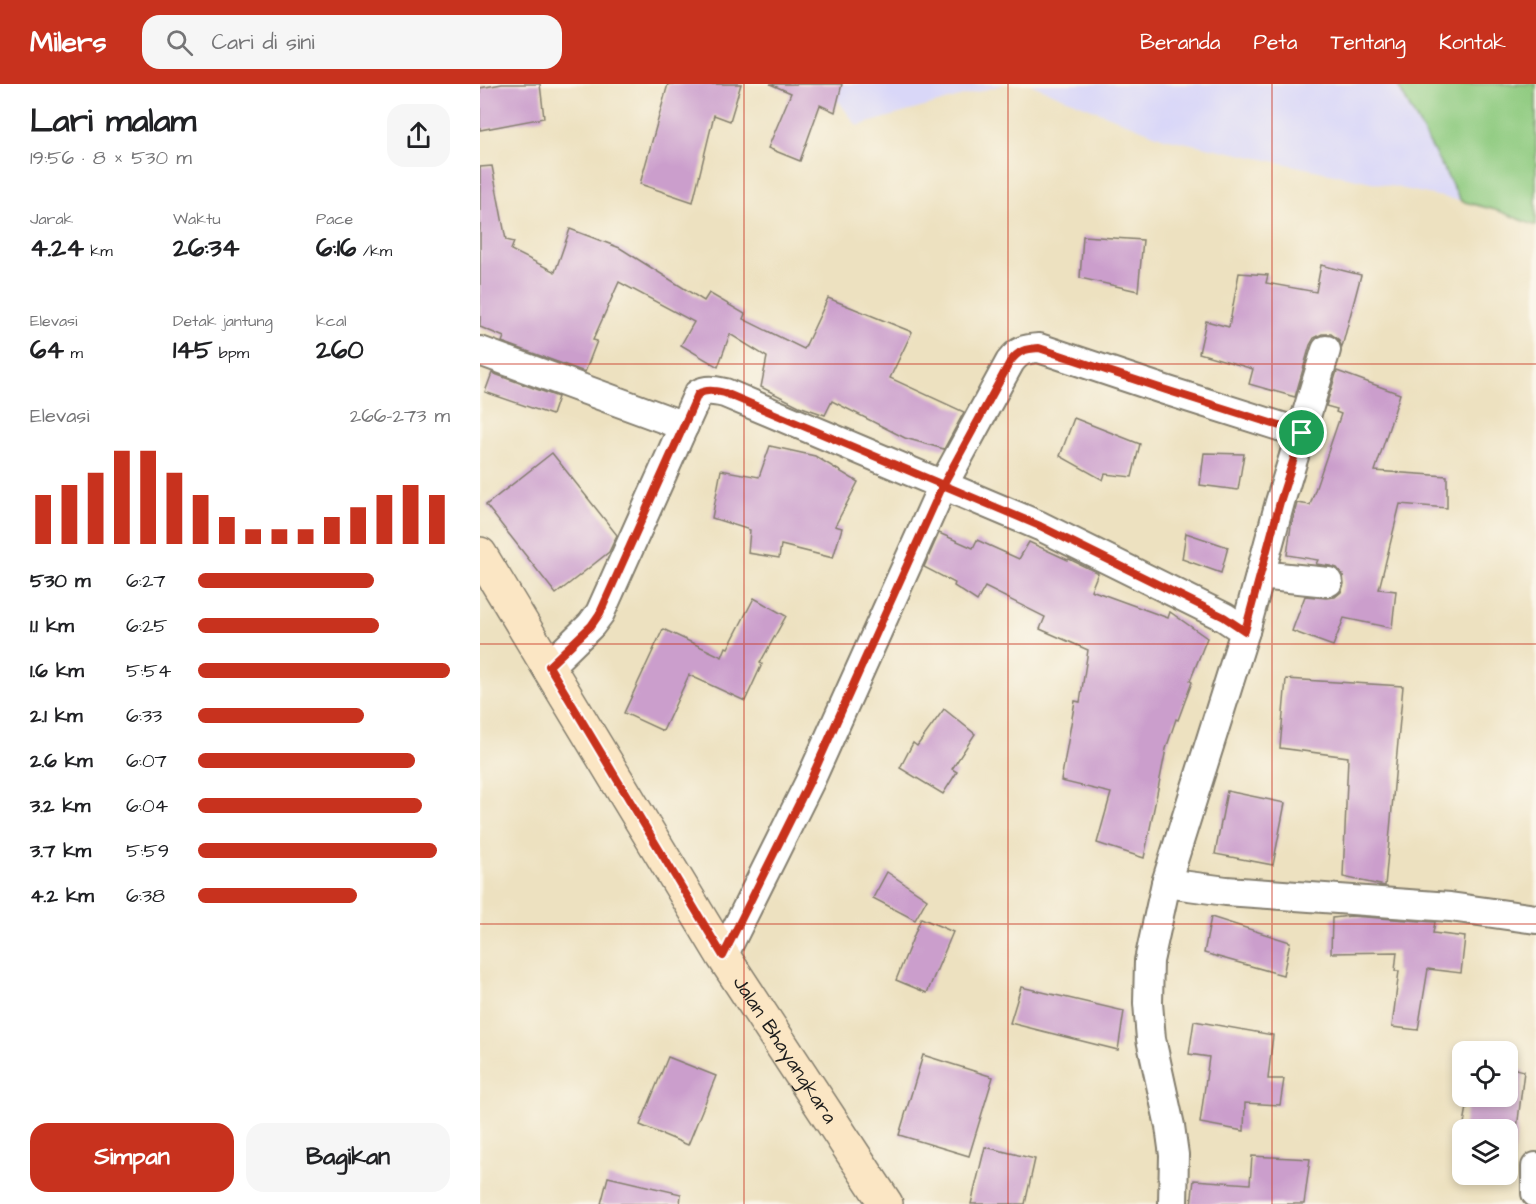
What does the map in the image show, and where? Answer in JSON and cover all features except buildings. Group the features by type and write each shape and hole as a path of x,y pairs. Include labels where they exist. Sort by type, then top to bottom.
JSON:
{"main road":[{"name":"Jalan Bhayangkara","path":"480,554 723,956 886,1204"}],"street":[{"path":"723,956 810,781 943,485 1016,354 1026,349 1039,348 1302,433"},
{"path":"480,351 684,426"},
{"path":"1173,1204 1174,1155 1151,1039 1148,1003 1149,961 1166,883 1245,631 1280,502 1326,351"},
{"path":"549,666 591,626 600,613 698,394 704,391 725,393 1040,526 1224,617 1245,631"},
{"path":"1260,575 1328,582"},
{"path":"1166,883 1226,891 1450,908 1536,919"},
{"path":"1536,1167 1536,1193"}],"shaded area":[{"path":"826,84 1005,84 857,126"},
{"path":"1030,84 1536,84 1536,226 1499,211 1461,201 1164,138"}],"green space":[{"path":"1397,84 1536,84 1536,226 1499,211 1461,201"}],"route":[{"path":"1302,433 1039,348 1026,349 1016,354 943,485 810,781 723,956 549,666 591,626 600,613 698,394 704,391 725,393 943,485 1040,526 1224,617 1245,631 1280,502 1302,433"}]}
